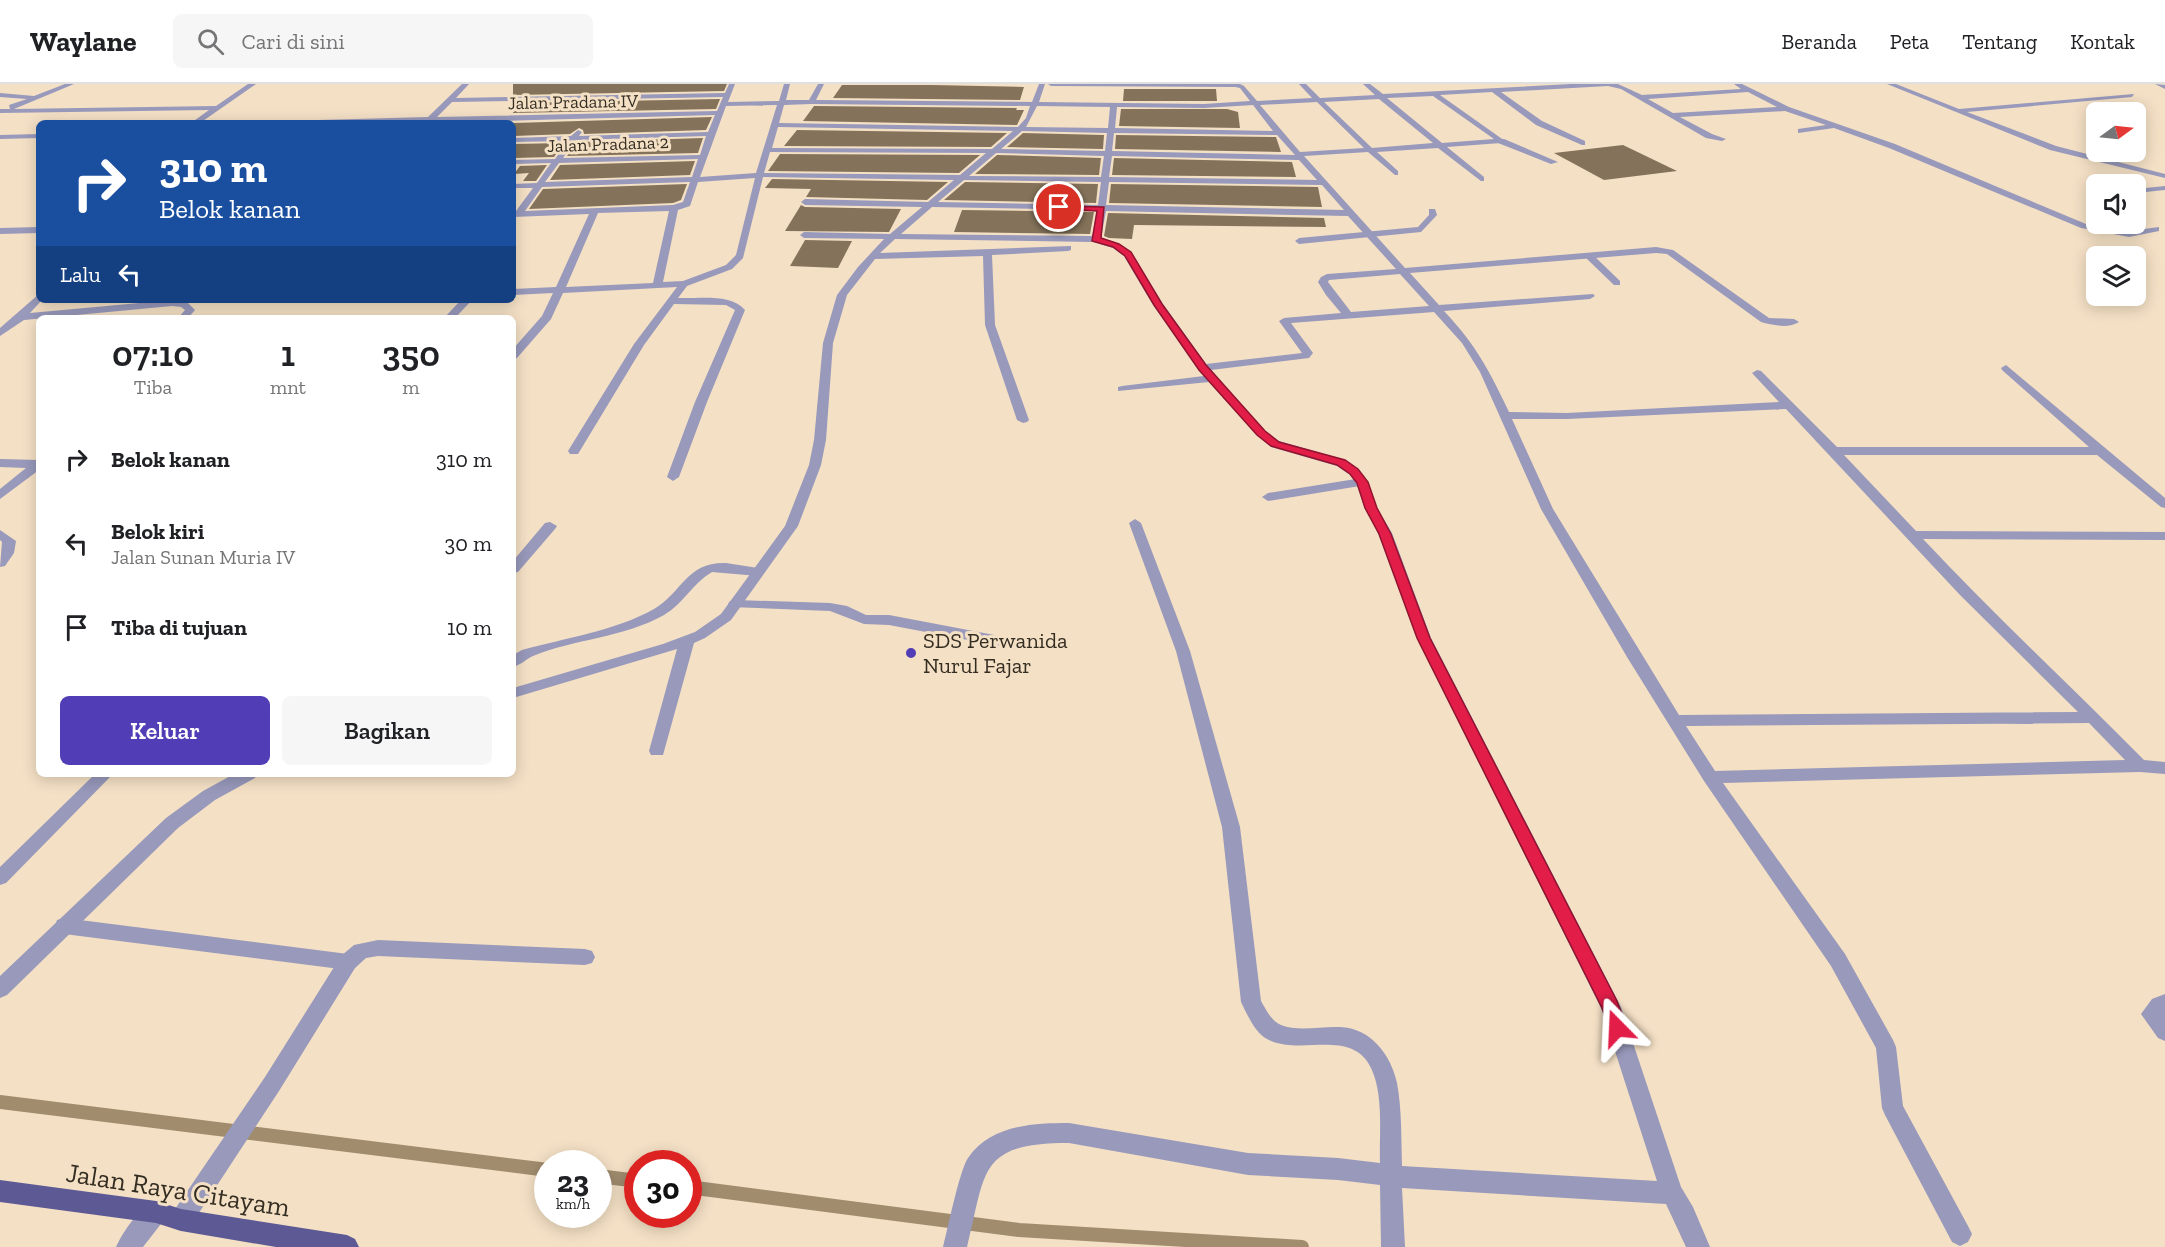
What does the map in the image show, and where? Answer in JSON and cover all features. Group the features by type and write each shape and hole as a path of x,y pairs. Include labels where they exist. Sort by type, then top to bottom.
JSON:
{"main road":[{"name":"Jalan Raya Citayam","path":"0,1191 156,1212 181,1220 347,1247"}],"street":[{"path":"0,111 71,84"},
{"path":"200,120 253,84"},
{"path":"430,120 466,84"},
{"path":"516,214 674,208 687,204 704,157 709,134 732,84"},
{"path":"516,292 684,284 729,267 740,256 773,125 788,84"},
{"path":"811,102 822,84"},
{"path":"516,692 687,640 700,635 726,617 791,526 808,485 820,440 828,343 842,295 872,256 997,151 1021,128 1034,106 1042,84"},
{"path":"1051,84 1234,85 1242,87 1279,133 1466,341 1485,372 1547,509 1634,657 1710,777 1839,960 1886,1047 1893,1108 1960,1234"},
{"path":"1302,84 1395,173"},
{"path":"1366,84 1481,180"},
{"path":"1430,84 1444,94"},
{"path":"722,104 811,102 1034,106 1257,104 1608,84 1623,87 1709,136 1722,139"},
{"path":"1737,84 1786,109 1892,146 2084,226 2129,234 2162,230"},
{"path":"1890,84 2053,148 2165,176"},
{"path":"2158,84 2165,87"},
{"path":"1640,97 1750,90"},
{"path":"1495,91 1539,123 1582,143"},
{"path":"452,100 605,94 727,94"},
{"path":"516,213 605,94"},
{"path":"0,95 38,97"},
{"path":"1435,95 1501,141 1554,162"},
{"path":"1959,110 2132,95"},
{"path":"1094,239 1098,237 1114,106"},
{"path":"0,111 218,108"},
{"path":"1672,115 1786,109"},
{"name":"Jalan Pradana IV","path":"492,120 717,113"},
{"path":"312,120 318,116"},
{"path":"773,125 1279,133"},
{"path":"1801,130 1834,127"},
{"path":"516,140 709,134"},
{"path":"0,137 36,136"},
{"path":"768,150 1301,156 1501,141"},
{"name":"Jalan Pradana 2","path":"516,162 704,157"},
{"path":"516,186 694,180 761,175 1326,183"},
{"path":"2146,190 2165,188"},
{"path":"805,202 1352,213"},
{"path":"657,286 674,208"},
{"path":"1299,241 1421,229 1433,215 1432,211"},
{"path":"516,353 547,317 595,212"},
{"path":"0,231 36,230"},
{"path":"804,235 1094,239 1116,246 1128,254 1158,305 1203,368 1261,433 1275,444 1341,463 1354,471 1362,482 1371,508 1385,534 1424,638 1611,1007 1672,1193 1685,1215 1698,1247"},
{"path":"872,256 1116,246"},
{"path":"1348,315 1325,286 1324,279 1334,275 1656,250 1670,252 1765,320 1776,323 1794,322"},
{"path":"987,253 990,325 1023,420"},
{"path":"1589,256 1617,282"},
{"path":"574,451 639,344 684,284"},
{"path":"1203,368 1305,356 1308,353 1284,321 1590,296"},
{"path":"0,333 21,317 36,300"},
{"path":"672,301 726,302 734,304 740,310 701,402 673,477"},
{"path":"43,315 172,303 184,304 190,310 186,315"},
{"path":"452,315 464,303"},
{"path":"21,317 36,316"},
{"path":"2006,368 2100,451 2165,504"},
{"path":"1757,373 1834,451 1965,592 2140,766"},
{"path":"1122,389 1212,378"},
{"path":"1504,415 1568,416 1789,405"},
{"path":"1834,451 2100,451"},
{"path":"0,463 36,464"},
{"path":"0,495 36,466"},
{"path":"1268,497 1362,482"},
{"path":"1136,523 1183,651 1231,827 1251,1002 1272,1032 1294,1037 1343,1036 1365,1044 1379,1062 1386,1082 1393,1247"},
{"path":"516,566 550,526"},
{"path":"0,534 9,541 7,553 0,562"},
{"path":"1913,535 2165,536"},
{"path":"516,660 527,653 637,621 660,612 673,603 700,574 708,569 758,572"},
{"path":"735,604 830,607 842,609 864,619 889,620 1021,645"},
{"path":"657,751 687,640"},
{"path":"1674,721 2092,717"},
{"path":"1710,777 2140,766 2165,768"},
{"path":"0,878 102,777"},
{"path":"0,989 159,834 200,800 223,785 242,777"},
{"path":"64,926 348,962"},
{"path":"181,1220 272,1084 348,962 361,951 378,948 585,957"},
{"path":"2165,1003 2159,1005 2151,1014 2165,1032"},
{"path":"955,1247 976,1165 1006,1140 1039,1133 1069,1132 1248,1164 1338,1169 1392,1187 1672,1193"},
{"path":"128,1247 156,1212"}],"building":[{"path":"513,84 727,84 724,91 513,95"},
{"path":"842,85 1024,87 1020,100 833,98"},
{"path":"1124,89 1216,89 1217,101 1123,101"},
{"path":"720,99 716,109 513,113 513,103"},
{"path":"814,106 1017,108 1016,110 1024,110 1017,125 803,121"},
{"path":"1121,109 1227,109 1238,112 1240,128 1119,126"},
{"path":"712,117 706,130 584,134 579,128 570,134 516,136 516,123"},
{"path":"797,130 1007,133 991,147 784,146"},
{"path":"1023,133 1104,135 1103,149 1007,147"},
{"path":"1116,135 1276,137 1281,152 1115,149"},
{"path":"703,138 698,153 567,156 577,142"},
{"path":"564,143 554,157 516,158 516,144"},
{"path":"1623,145 1677,171 1604,180 1554,153"},
{"path":"780,154 980,155 959,173 768,171"},
{"path":"997,155 1101,158 1099,175 975,174"},
{"path":"1114,158 1292,162 1296,177 1112,175"},
{"path":"695,161 690,175 550,180 560,165"},
{"path":"547,165 536,181 523,181 529,173 516,174 520,166"},
{"path":"772,179 948,182 927,200 806,197 811,189 765,188"},
{"path":"965,182 1098,184 1096,203 944,200"},
{"path":"687,184 681,200 673,203 529,209 543,189"},
{"path":"1111,184 1318,187 1322,207 1109,203"},
{"path":"801,205 805,207 901,209 889,232 785,231"},
{"path":"962,210 1094,212 1090,234 954,232"},
{"path":"1108,213 1324,218 1326,227 1134,225 1132,239 1109,238 1104,236"},
{"path":"805,240 852,241 838,268 790,266"}],"waterway":[{"path":"0,1102 534,1168"},
{"path":"612,1178 624,1179"},
{"path":"702,1189 1019,1230 1302,1247"}],"place":[{"name":"SDS Perwanida Nurul Fajar","path":"911,653"}],"route":[{"path":"1059,207 1101,208 1098,237 1094,239 1116,246 1128,254 1158,305 1203,368 1261,433 1275,444 1341,463 1354,471 1362,482 1371,508 1385,534 1424,638 1611,1007 1617,1028"}]}
